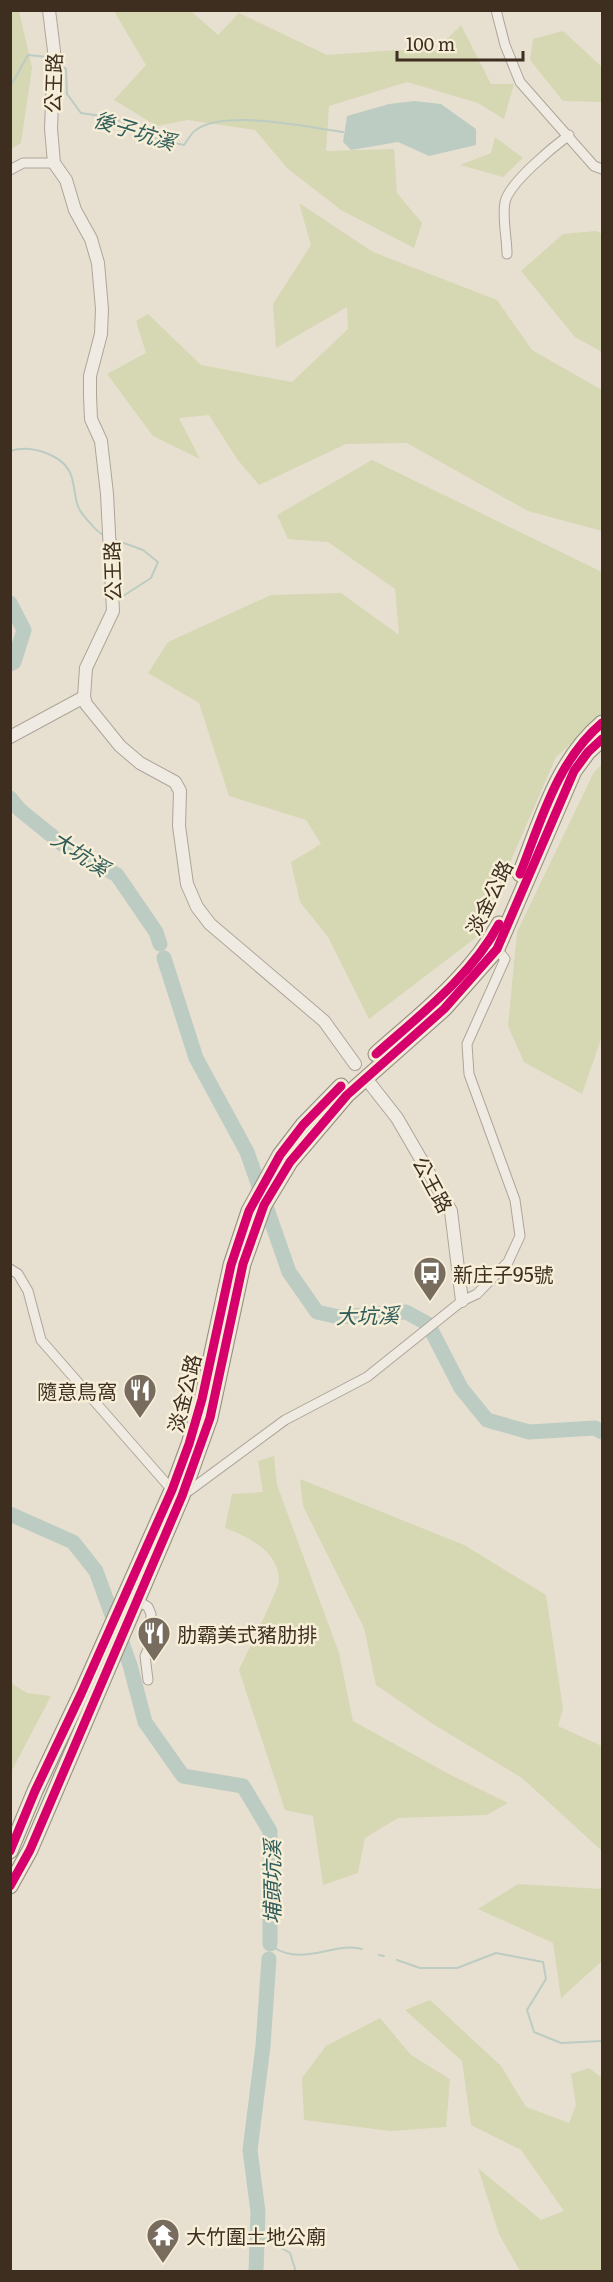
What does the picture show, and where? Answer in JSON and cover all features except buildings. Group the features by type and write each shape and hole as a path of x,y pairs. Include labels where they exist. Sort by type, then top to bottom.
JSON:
{"main road":[{"name":"淡金公路","path":"494,945 566,766 581,744 603,723"},
{"name":"淡金公路","path":"10,1886 30,1850 135,1605 177,1493 196,1421 231,1265 272,1178 303,1125 367,1068 494,945 574,771 588,752 603,739"},
{"name":"淡金公路","path":"10,1851 128,1585 177,1493"}],"street":[{"name":"公王路","path":"49,10 54,61 51,129 54,163 66,180 75,210 92,239 98,263 102,334 90,376 90,396 91,419 101,441 111,546 113,611 86,668 84,697 86,704 120,746 140,763 175,782 180,791 179,826 187,884 196,907 210,924 324,1021 367,1068 451,1210 462,1301"},
{"path":"496,10 505,45 520,82 594,166 603,169"},
{"path":"507,254 505,202 509,194 539,159 569,135"},
{"path":"10,170 23,163 54,163"},
{"path":"10,736 84,697"},
{"path":"10,1269 18,1274 28,1291 41,1340 177,1493 285,1420 367,1377 462,1301 477,1294 508,1262 520,1236 515,1200 469,1074 468,1044 505,959 494,945"},
{"path":"135,1605 148,1607 151,1614 150,1645 146,1656 148,1680"}],"green space":[{"path":"117,10 191,11 218,35 239,13 327,55 397,50 435,51 461,25 491,84 514,84 504,119 478,103 407,82 329,106 326,151 394,149 397,193 422,223 414,248 341,210 287,168 255,130 188,120 157,126 114,100 146,65 115,13"},
{"path":"10,11 19,11 32,68 21,143 11,149"},
{"path":"563,31 602,67 602,102 563,101 530,60 533,39"},
{"path":"495,137 523,158 503,177 460,165 491,153"},
{"path":"299,203 373,252 497,300 532,350 602,390 602,531 528,511 407,443 346,444 259,485 237,459 209,415 179,418 200,459 153,436 107,374 146,353 136,321 148,314 201,365 292,382 348,329 347,307 276,348 273,304 311,245"},
{"path":"596,231 602,234 602,352 575,337 521,271 563,234"},
{"path":"372,460 602,572 602,716 556,757 478,936 369,1019 328,937 300,902 291,862 321,844 306,820 229,796 199,703 148,673 168,642 271,595 341,593 399,635 395,589 328,542 288,539 277,515"},
{"path":"602,764 602,1036 582,1094 524,1062 508,1026 517,932 594,772"},
{"path":"274,1456 277,1485 339,1653 353,1721 447,1773 508,1803 487,1815 398,1818 365,1838 358,1873 323,1885 313,1816 285,1810 239,1670 279,1580 274,1561 261,1546 225,1528 232,1494 263,1492 258,1461"},
{"path":"300,1479 464,1545 546,1595 563,1709 558,1726 602,1746 602,1851 522,1778 433,1724 376,1685 364,1628 303,1506"},
{"path":"11,1683 27,1693 51,1696 11,1772"},
{"path":"518,1884 602,1889 602,1961 561,1998 553,1943 478,1909"},
{"path":"430,2000 501,2066 526,2107 569,2123 576,2105 571,2074 589,2068 602,2078 602,2271 520,2271 499,2234 478,2168 541,2220 564,2211 521,2150 471,2125 462,2061 405,2010"},
{"path":"380,2018 411,2055 450,2079 446,2127 390,2131 304,2120 302,2078 326,2046"}],"shaded area":[{"path":"414,101 441,104 476,129 476,145 429,156 398,142 351,150 343,142 347,116 389,104"}],"waterway":[{"name":"後子坑溪","path":"10,87 28,55 48,57"},
{"name":"後子坑溪","path":"58,63 66,69 67,94 81,113 114,118 159,140 184,145 196,130 209,124 246,120 343,132"},
{"path":"10,451 37,450 63,463 72,478 81,512 105,536"},
{"path":"113,539 143,550 158,562 151,578 120,598"},
{"name":"大坑溪","path":"10,603 24,630 14,662 10,664"},
{"name":"大坑溪","path":"10,798 20,810 62,844 117,875 156,932 160,944"},
{"name":"大坑溪","path":"164,958 196,1058 247,1152 289,1272 317,1312 339,1317 406,1312 428,1324 461,1388 487,1420 529,1432 595,1428 602,1432"},
{"name":"埔頭坑溪","path":"10,1514 73,1542 96,1571 130,1665 145,1722 183,1776 243,1786 270,1831 270,1944"},
{"path":"269,1927 273,1947 296,1955 341,1948 362,1949"},
{"path":"397,1960 420,1968 457,1968 496,1953 543,1962 546,1979 527,2010 534,2032 561,2043 602,2041"},
{"path":"379,1955 384,1956"},
{"name":"埔頭坑溪","path":"256,2272 258,2212 250,2150 263,2046 269,1959"},
{"path":"257,2234 290,2253 296,2272"}],"cycle path":[{"path":"520,874 543,813 562,774 586,738 602,723"},
{"path":"10,1886 30,1850 182,1496 210,1418 243,1264 264,1205 290,1162 347,1095 444,1009 497,949 574,771 588,752 602,739"},
{"path":"376,1054 444,994 474,961 499,924"},
{"path":"10,1851 172,1490 202,1399 231,1265 249,1211 280,1155 303,1125 341,1086"}],"place":[{"name":"新庄子95號","path":"430,1302"},
{"name":"隨意鳥窩","path":"140,1419"},
{"name":"肋霸美式豬肋排","path":"154,1662"},
{"name":"大竹圍土地公廟","path":"163,2264"}]}
